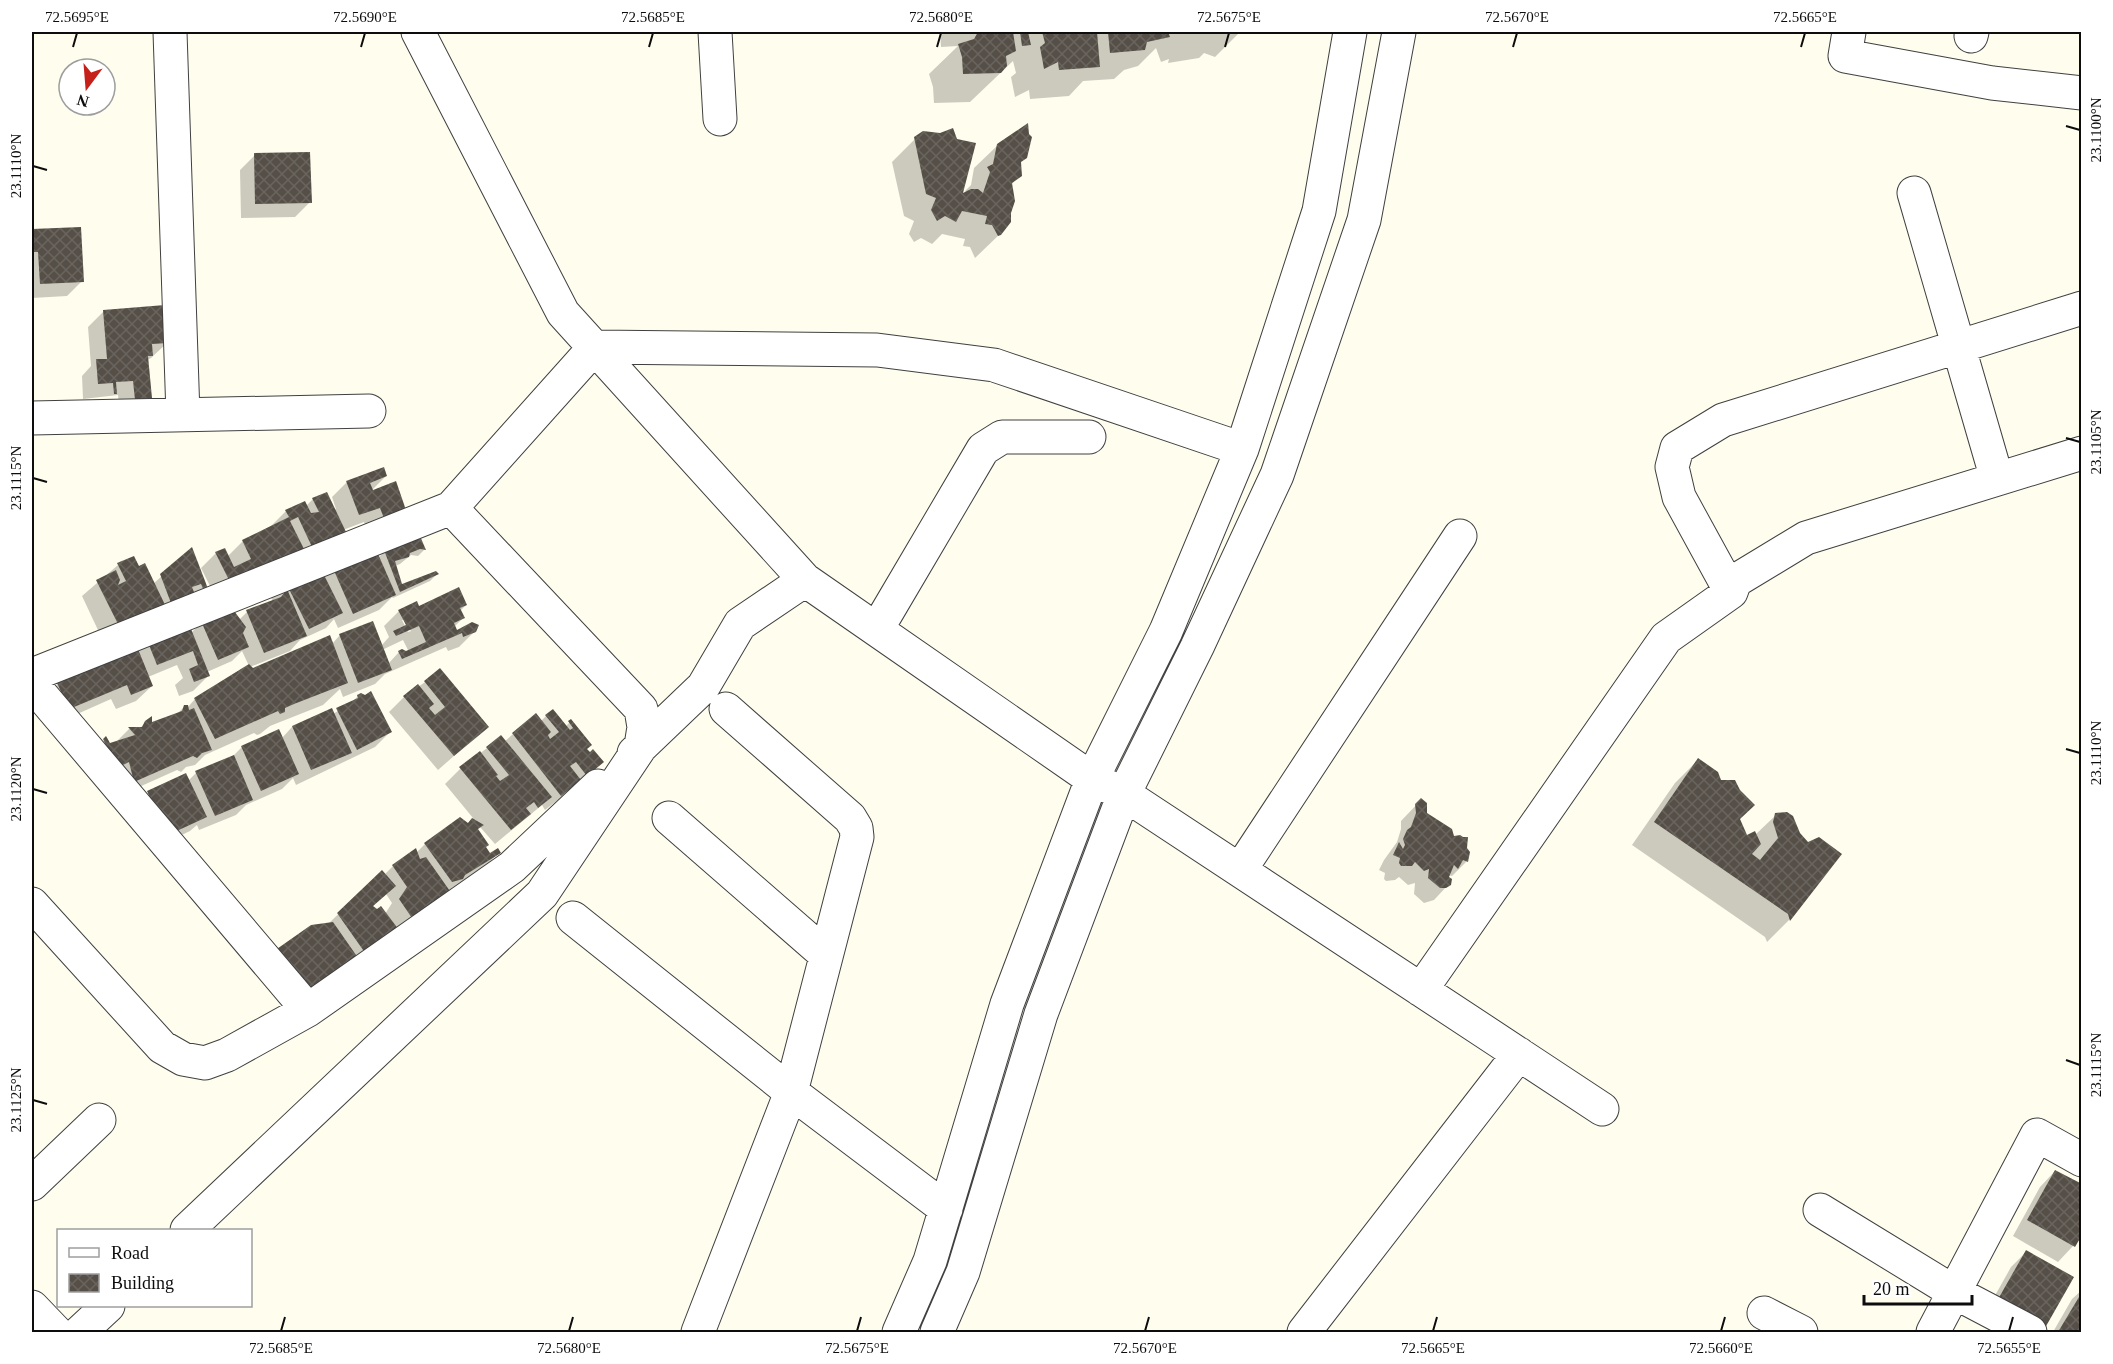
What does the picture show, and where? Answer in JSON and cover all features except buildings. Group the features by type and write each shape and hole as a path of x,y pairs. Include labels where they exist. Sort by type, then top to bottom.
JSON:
{"street":[{"path":"170,32 183,415"},
{"path":"418,32 563,313 805,580 1092,779 1124,794 1602,1109"},
{"path":"715,32 720,119"},
{"path":"899,1332 930,1261 1007,1004 1092,779 1166,631 1242,449 1319,211 1350,32"},
{"path":"937,1332 963,1272 1041,1014 1124,794 1197,646 1277,475 1364,220 1400,32"},
{"path":"1849,32 1845,56 1992,83 2082,93"},
{"path":"1914,193 1997,479"},
{"path":"1731,592 1679,497 1672,467 1677,448 1723,420 2082,308"},
{"path":"32,675 451,508 595,347 877,350 994,365 1242,449"},
{"path":"32,418 369,411"},
{"path":"878,630 983,449 1002,437 1089,437"},
{"path":"1421,990 1666,638 1731,592 1735,581 1806,538 2082,453"},
{"path":"188,1229 542,894 641,746 644,728 640,708 451,508"},
{"path":"1240,870 1460,536"},
{"path":"32,904 162,1047 183,1059 205,1063 227,1055 308,1010 512,867 703,687 740,624 805,580"},
{"path":"32,684 308,1010"},
{"path":"698,1332 790,1092 857,837 856,828 850,818 726,709"},
{"path":"669,818 826,955"},
{"path":"573,918 790,1092 946,1209"},
{"path":"1304,1332 1519,1054"},
{"path":"32,1184 99,1120"},
{"path":"1933,1332 2037,1135 2081,1158"},
{"path":"1820,1210 1954,1292 2030,1332"},
{"path":"32,1307 56,1332"},
{"path":"80,1332 106,1307"},
{"path":"1764,1313 1801,1332"}]}
